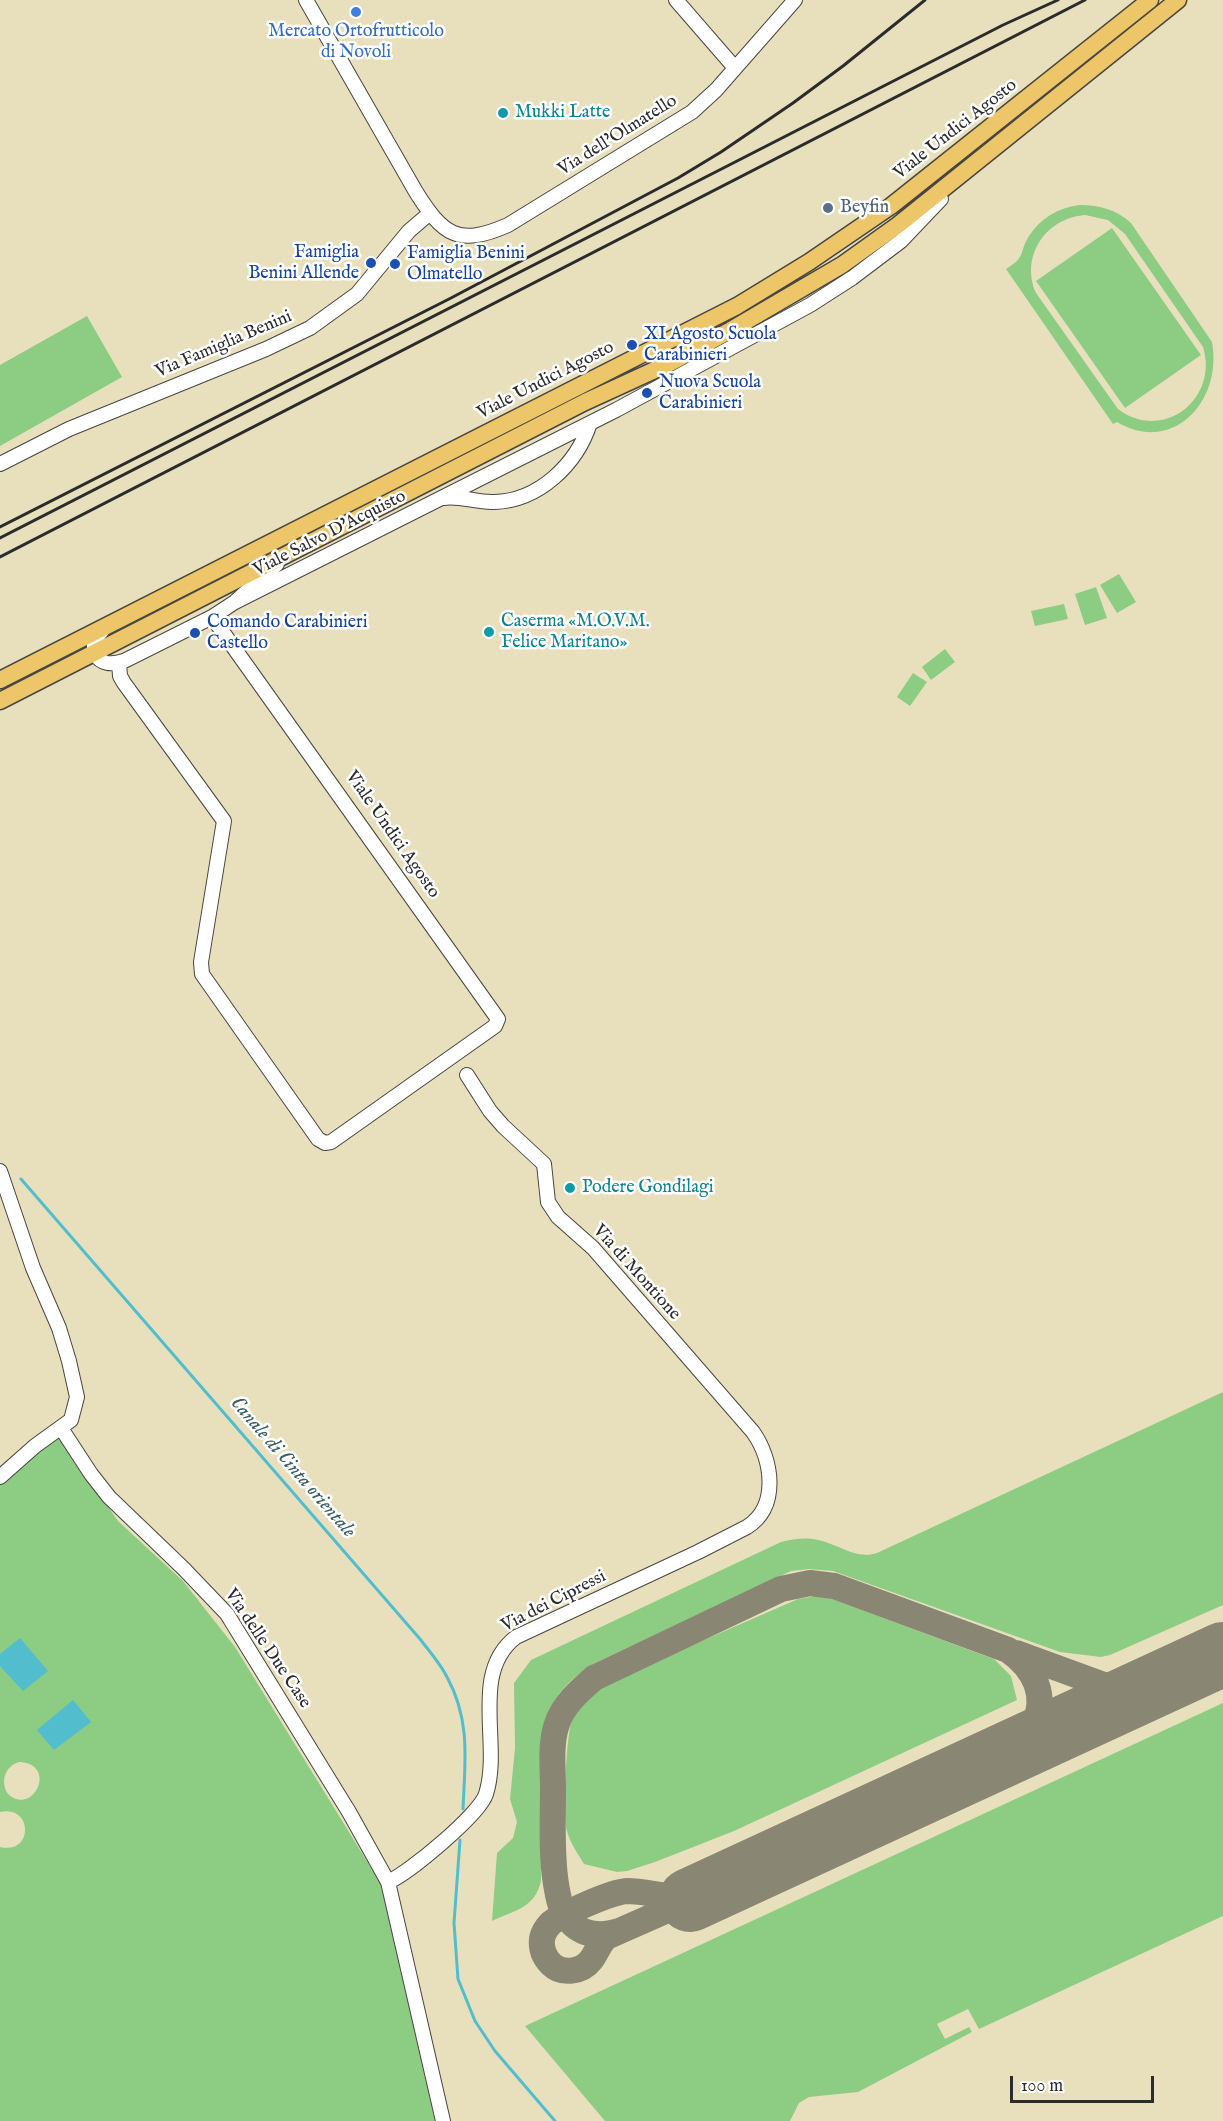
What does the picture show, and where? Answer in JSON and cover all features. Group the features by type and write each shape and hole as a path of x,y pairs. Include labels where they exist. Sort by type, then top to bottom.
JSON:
{"main road":[{"name":"Viale Undici Agosto","path":"0,700 295,551 590,391 816,258 894,204 1150,0"},
{"name":"Viale Undici Agosto","path":"0,680 106,626 590,391 670,363 798,292 842,265 898,225 1178,0"}],"street":[{"name":"Via dell'Olmatello","path":"306,0 430,213 440,226 465,236 485,234 508,225 692,112 705,102 795,0"},
{"path":"676,0 735,68"},
{"name":"Viale Salvo D'Acquisto","path":"235,602 590,423 743,343 810,305 852,278 901,241 932,207 957,185 960,176"},
{"name":"Via Famiglia Benini","path":"0,464 69,429 247,357 310,328 357,294 409,231 430,213"},
{"path":"590,391 603,416"},
{"path":"440,498 456,497 471,501 496,502 510,500 532,492 551,480 568,464 584,439 590,423"},
{"name":"Viale Undici Agosto","path":"212,617 497,1018 498,1023 495,1026 331,1142 325,1143 318,1139 202,974 201,962 224,821 124,683 120,676 119,663 212,617 235,602 273,566 295,551"},
{"path":"106,626 93,641 94,653 105,663 119,663"},
{"name":"Via di Montione","path":"467,1075 490,1111 544,1164 547,1196 553,1210 567,1226 593,1248 753,1431 763,1449 768,1465"},
{"path":"0,1171 33,1268 58,1328 74,1379 77,1397 71,1420 35,1446 0,1477"},
{"name":"Via delle Due Case","path":"61,1428 109,1497 227,1614 349,1812 388,1882 443,2121"},
{"name":"Via dei Cipressi","path":"388,1882 403,1874 467,1819 483,1800 490,1767 491,1676 496,1659 505,1646 516,1637 698,1552 753,1523 761,1514 769,1493 768,1465"}],"green space":[{"path":"1102,46 1105,51 912,206 907,202"},
{"path":"1087,205 1108,209 1131,223 1212,342 1213,364 1210,384 1201,402 1189,417 1174,427 1157,432 1137,430 1117,422 1113,424 1006,269 1020,258 1029,236 1039,224 1058,211 1072,206","holes":["1085,215 1108,220 1125,234 1203,347 1206,366 1203,383 1195,398 1183,410 1169,418 1153,421 1135,418 1118,409 1036,293 1031,266 1034,253 1048,231 1059,223"]},
{"path":"1112,228 1201,355 1125,408 1036,281"},
{"path":"87,316 122,377 0,446 0,365"},
{"path":"1119,574 1136,602 1117,613 1100,585"},
{"path":"1096,587 1107,618 1085,625 1075,594"},
{"path":"1064,604 1068,619 1035,626 1031,611"},
{"path":"945,649 955,662 931,680 922,667"},
{"path":"913,673 927,682 910,706 897,697"},
{"path":"1223,1392 1223,1605 1101,1657 1060,1652 833,1571 809,1569 791,1571 595,1663 560,1693 548,1712 542,1735 541,1881 529,1903 492,1921 497,1853 513,1838 517,1822 510,1799 515,1748 514,1683 531,1660 781,1542 813,1539 854,1553 869,1555 877,1553"},
{"path":"56,1438 61,1439 118,1521 183,1581 235,1647 381,1884 435,2121 0,2121 0,1847 19,1844 24,1837 25,1829 19,1815 0,1812 0,1485","holes":["19,1762 31,1765 38,1771 40,1779 33,1795 26,1799 17,1799 8,1794 4,1780 10,1767"]},
{"path":"821,1595 994,1659 1011,1676 1017,1700 734,1831 655,1862 617,1872 584,1864 568,1835 565,1810 570,1729 583,1703 610,1681 798,1599"},
{"path":"1223,1703 1223,1916 979,2029 968,2009 937,2024 945,2039 969,2027 972,2032 858,2092 809,2097 799,2103 790,2121 605,2121 525,2026"}],"water":[{"path":"20,1638 48,1671 23,1691 0,1666 0,1654"},
{"path":"73,1700 91,1722 54,1750 37,1730"}],"waterway":[{"name":"Canale di Cinta orientale","path":"21,1179 438,1662 455,1693 463,1725 465,1742 463,1809"},
{"name":"Canale di Cinta orientale","path":"460,1840 454,1923 458,1979 475,2021 495,2051 555,2121"}],"taxiway":[{"path":"622,1930 607,1934 586,1932 568,1919 560,1902 553,1860 552,1756 553,1739 560,1717 572,1699 594,1678 781,1589 810,1583 834,1586 1008,1650 1032,1674 1040,1704 1033,1727 1016,1750"},
{"path":"1016,1653 1109,1687 1138,1685 1183,1673"},
{"path":"690,1900 606,1937 591,1960 572,1971 556,1967 544,1952 543,1937 551,1923 599,1899 627,1891 682,1897 730,1882"}],"runway":[{"path":"690,1900 1223,1654"}],"railway":[{"path":"0,527 451,298 678,178 793,103 925,0"},
{"path":"0,538 1003,25 1058,0"},
{"path":"0,557 1085,0"}],"place":[{"name":"Mercato Ortofrutticolo di Novoli","path":"356,12"},
{"name":"Mukki Latte","path":"503,113"},
{"name":"Beyfin","path":"828,208"},
{"name":"Famiglia Benini Allende","path":"371,263"},
{"name":"Famiglia Benini Olmatello","path":"395,264"},
{"name":"XI Agosto Scuola Carabinieri","path":"632,345"},
{"name":"Nuova Scuola Carabinieri","path":"647,393"},
{"name":"Caserma «M.O.V.M. Felice Maritano»","path":"489,632"},
{"name":"Comando Carabinieri Castello","path":"195,633"},
{"name":"Podere Gondilagi","path":"570,1188"}]}
